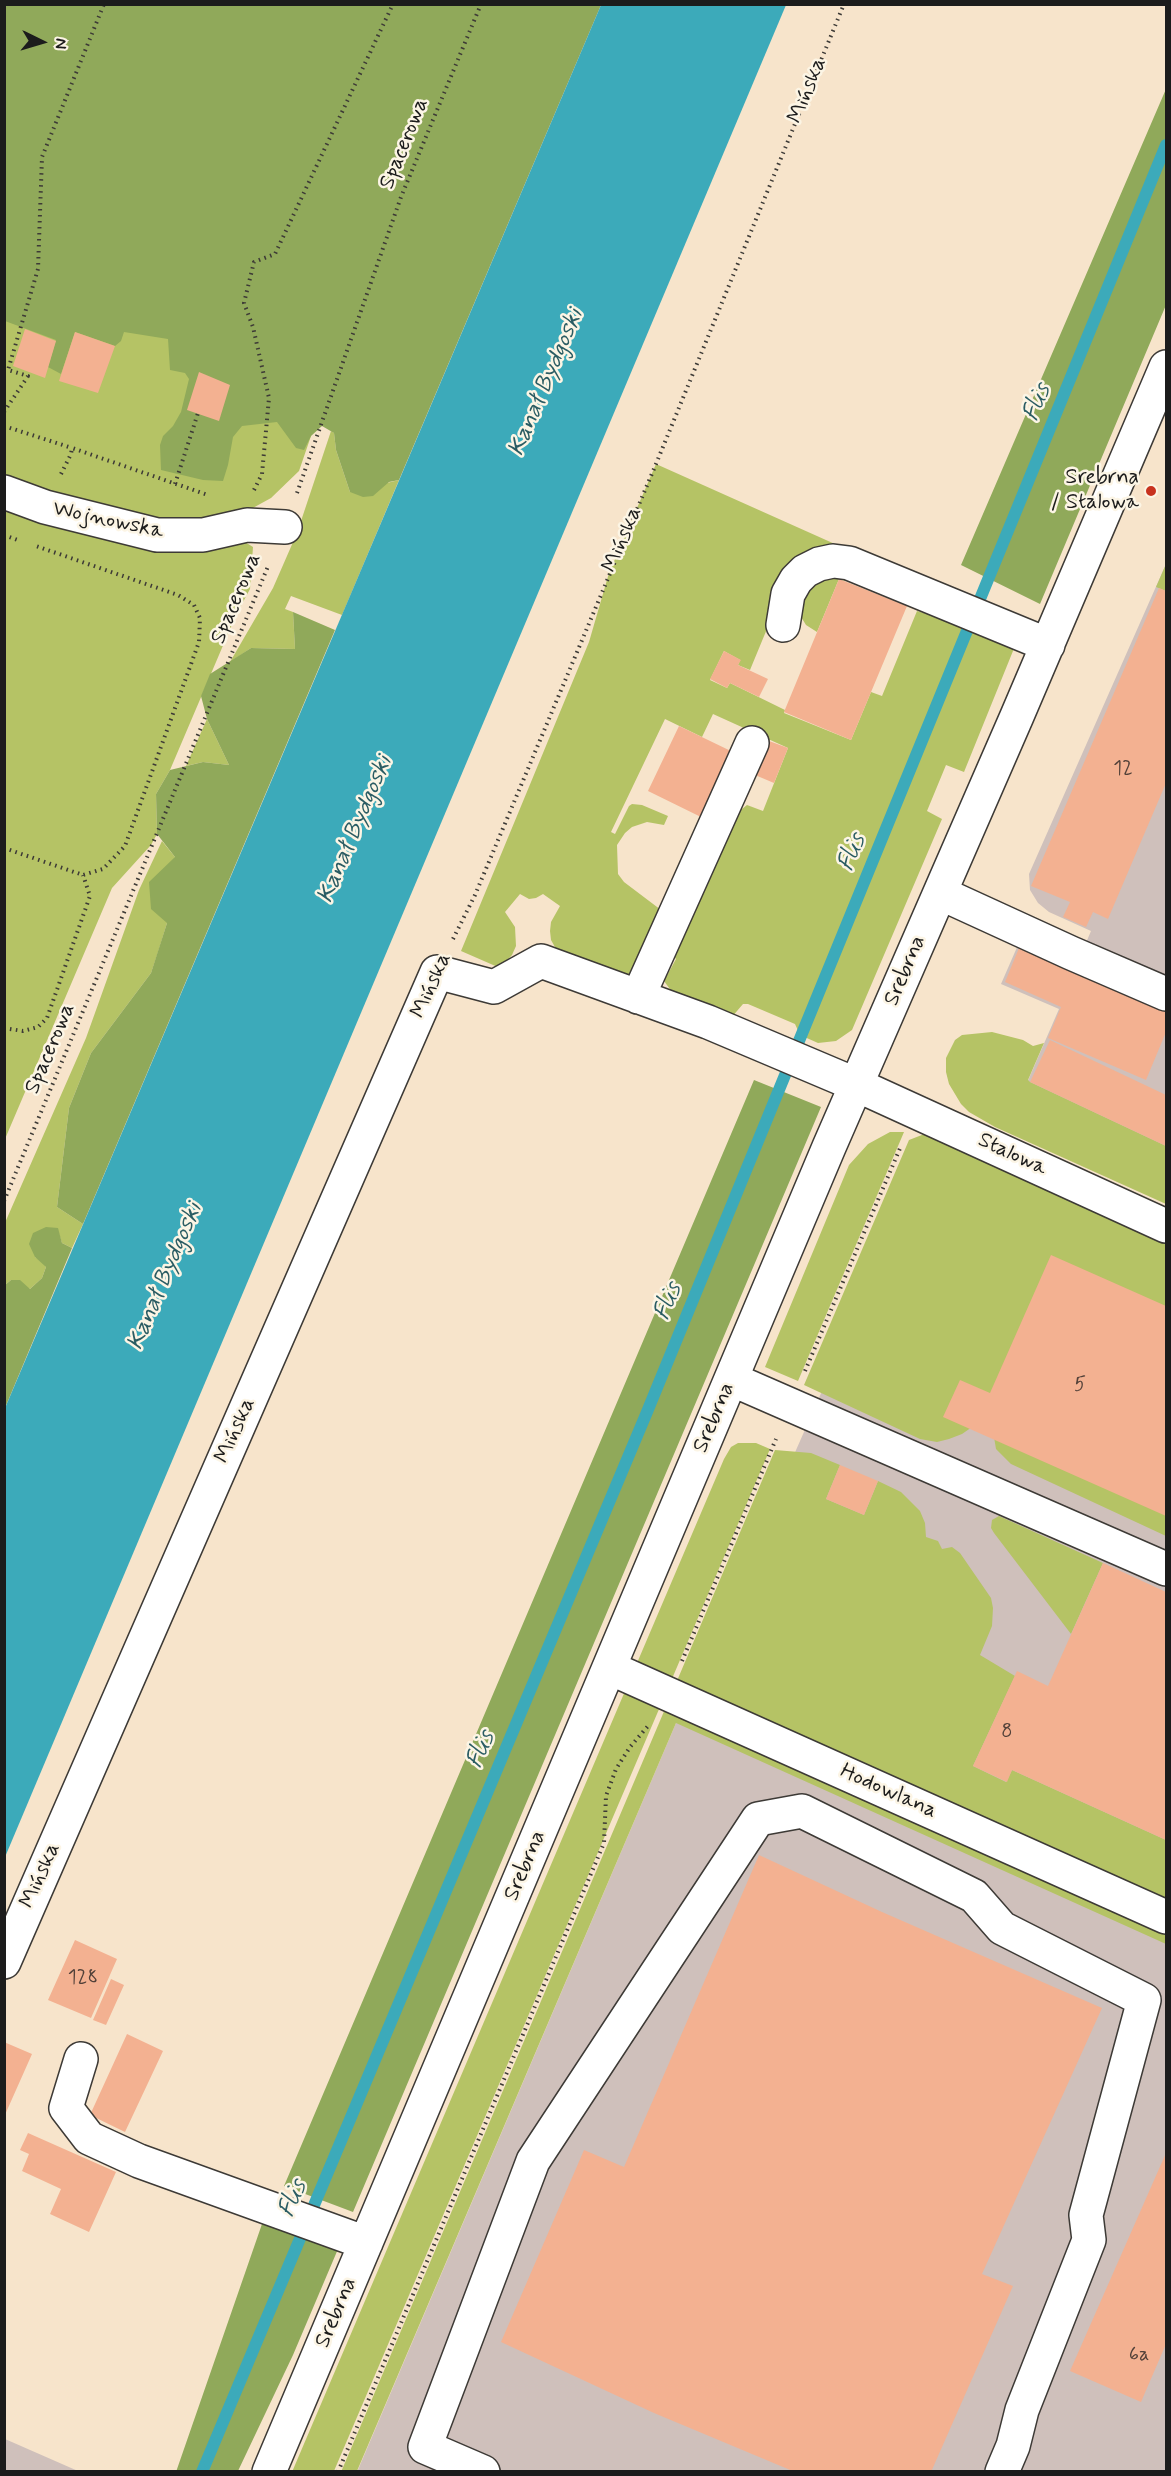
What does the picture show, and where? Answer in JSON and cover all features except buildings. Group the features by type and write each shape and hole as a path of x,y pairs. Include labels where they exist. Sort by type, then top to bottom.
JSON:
{"street":[{"name":"Srebrna","path":"269,2472 731,1379 1167,367"},
{"name":"Wojnowska","path":"4,492 45,507 157,535 203,535 247,525 285,527"},
{"path":"783,626 788,594 796,580 805,571 819,564 833,561 849,563 1048,645"},
{"path":"638,997 752,743"},
{"path":"940,892 1071,953 1167,994"},
{"name":"Stalowa","path":"437,972 494,987 541,961 638,997 857,1085 1167,1226"},
{"name":"Mińska","path":"4,1962 437,972"},
{"path":"731,1379 1167,1569"},
{"name":"Hodowlana","path":"610,1668 1167,1917"},
{"path":"483,2472 425,2447 533,2161 758,1819 802,1812 974,1896 1002,1928 1144,2000 1086,2214 1089,2240 1022,2410 1013,2446 1002,2472"},
{"path":"81,2059 66,2108 89,2138 139,2161 366,2243"}],"path":[{"path":"4,412 28,376 8,370 38,269 42,157 104,4"},
{"path":"244,494 254,490 262,474 269,398 253,327 244,303 254,262 275,254 393,4"},
{"name":"Spacerowa","path":"4,1201 285,527 401,197 482,4"},
{"name":"Mińska","path":"437,972 474,895 656,464 844,4"},
{"path":"175,484 198,413"},
{"path":"4,426 214,498"},
{"path":"45,507 72,448"},
{"path":"4,535 178,595 194,605 200,618 199,642 125,846 103,869 83,875 4,848"},
{"path":"4,1028 23,1031 38,1027 47,1018 90,896 83,875"},
{"path":"338,2472 604,1843 606,1796 616,1769 630,1747 661,1711 916,1112"}],"shaded area":[{"path":"1166,564 1166,1158 1023,1092 1059,1009 1001,984 1018,945 1075,969 1091,931 1049,912 1038,903 1030,890 1029,874"},
{"path":"1166,1264 1166,2471 357,2472 676,1723 822,1391"},
{"path":"5,2439 78,2471 5,2471"}],"green space":[{"path":"4,5 601,5 399,480 389,482 373,496 363,497 350,492 336,450 334,433 322,426 311,436 304,450 296,448 277,422 242,426 233,437 223,481 203,480 161,470 160,445 163,436 173,426 181,412 189,379 185,373 170,370 168,339 124,332 121,341 115,346 75,332 61,374 48,367 56,340 5,321"},
{"path":"1166,89 1166,305 1040,604 961,565"},
{"path":"5,254 304,386 311,436 299,471 271,498 231,520 162,527 5,481"},
{"path":"331,431 334,433 336,450 350,492 399,480 342,615 291,596 285,609 293,612 295,649 251,648 230,662 273,588 297,533"},
{"path":"656,464 855,553 781,595 750,670 738,665 740,660 724,651 710,680 727,688 730,683 785,710 784,713 851,740 871,692 882,696 917,611 966,625 1015,646 964,772 946,765 927,811 942,819 852,1030 836,1041 818,1043 800,1035 795,1024 748,1004 743,1004 731,1018 675,996 664,981 676,959 670,952 732,817 747,805 763,811 788,748 713,714 702,737 665,719 611,832 615,834 632,804 642,805 668,816 664,825 647,822 632,827 617,845 618,874 624,882 665,913 635,979 560,956 551,940 550,931 551,922 560,906 543,894 529,899 520,894 505,912 515,927 516,946 512,955 500,968 461,951 589,642 609,573"},
{"path":"5,502 245,542 253,547 250,589 236,615 170,770 156,794 157,834 151,845 112,888 5,1139"},
{"path":"1166,564 1166,591 1156,587"},
{"path":"848,574 845,581 839,579 817,632 806,625 798,612 808,586 816,580"},
{"path":"293,612 335,630 83,1224 57,1207 69,1108 91,1053 151,973 167,923 151,909 149,882 175,857 157,834 156,794 170,770 203,762 229,765 207,719 201,696 210,674 251,648 295,649"},
{"path":"207,719 229,765 203,762 186,766"},
{"path":"162,841 175,857 167,923 151,973 91,1053 69,1108 57,1207 83,1224 72,1248 62,1243 57,1228 35,1257 46,1267 42,1278 30,1289 11,1280 5,1285 4,1225 86,1038 139,890"},
{"path":"992,1032 1023,1040 1033,1046 1044,1043 1028,1080 1030,1082 1166,1146 1166,1204 995,1127 969,1112 961,1104 949,1084 946,1058 955,1040 962,1035"},
{"path":"754,1080 821,1107 353,2212 284,2186"},
{"path":"890,1132 904,1132 798,1381 765,1367 849,1165 868,1144"},
{"path":"927,1133 1166,1240 1166,1536 1011,1464 996,1449 994,1437 975,1425 949,1439 937,1442 920,1439 804,1385 909,1140"},
{"path":"46,1227 58,1228 62,1243 72,1248 5,1408 5,1285 11,1280 20,1280 30,1289 42,1278 46,1267 35,1257 29,1244 33,1233"},
{"path":"738,1443 756,1443 770,1449 334,2471 292,2472 724,1459 731,1447"},
{"path":"775,1450 811,1453 840,1465 826,1499 864,1515 878,1481 901,1492 920,1511 925,1523 926,1537 938,1541 942,1549 952,1547 960,1553 991,1598 993,1608 992,1626 980,1655 1015,1676 973,1766 1006,1782 1012,1770 1166,1840 1166,1944 676,1723 357,2471 341,2472"},
{"path":"999,1516 1103,1563 1071,1634 994,1533 991,1528 992,1520"},
{"path":"262,2224 338,2249 293,2355 238,2471 176,2472"}],"water":[{"name":"Kanał Bydgoski","path":"601,5 786,5 5,1857 5,1408"}],"waterway":[{"name":"Flis","path":"202,2472 647,1412 1166,145"}],"place":[{"name":"Srebrna / Stalowa","path":"1151,491"}]}
